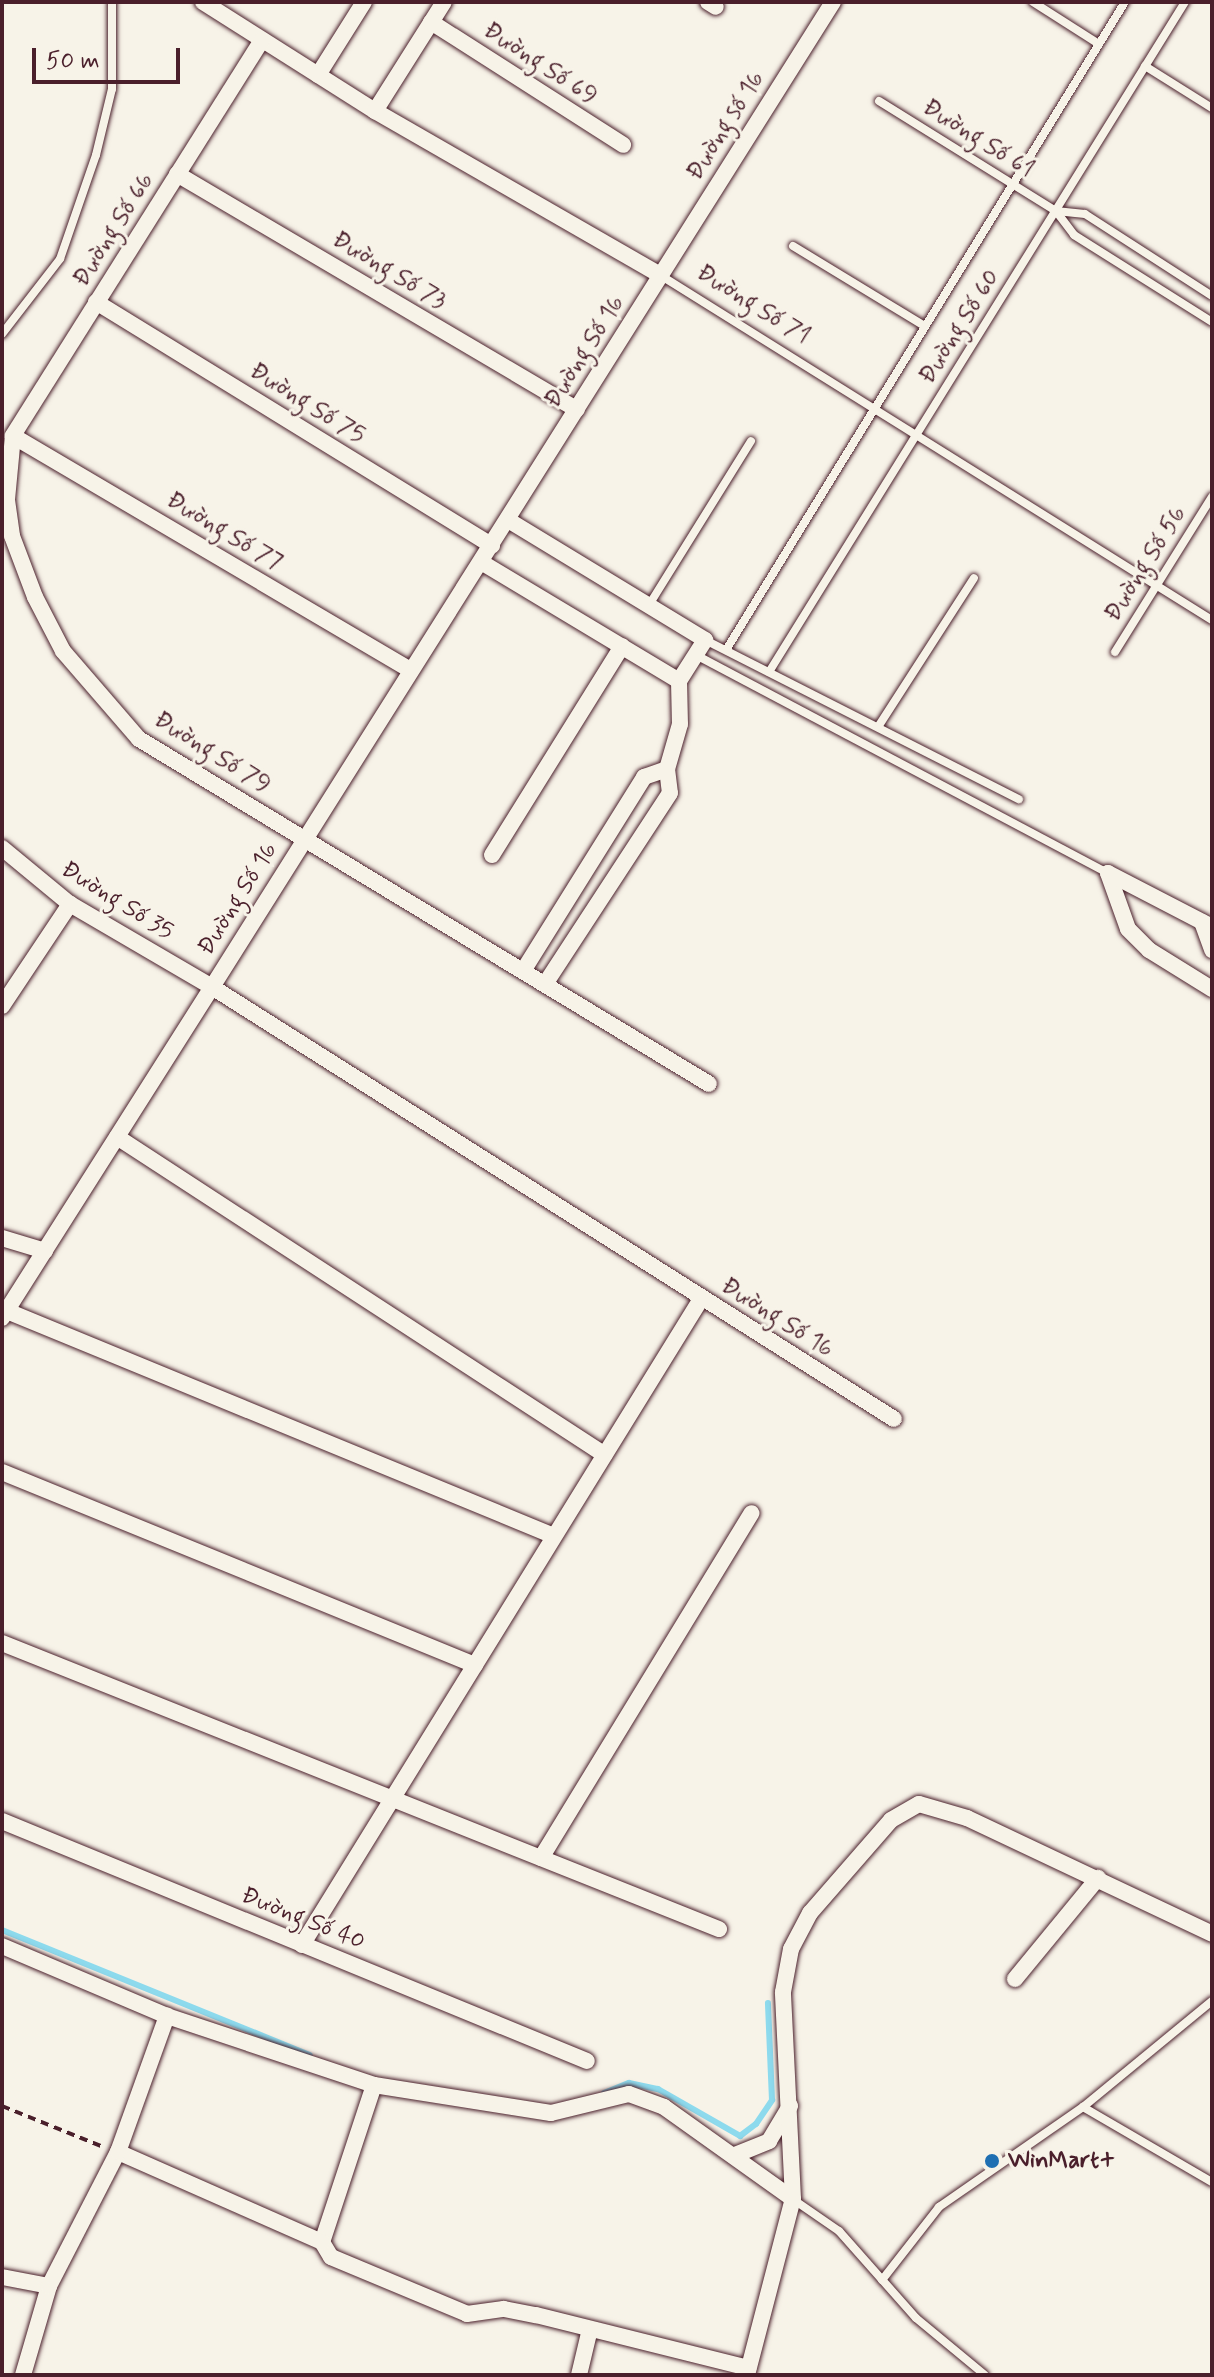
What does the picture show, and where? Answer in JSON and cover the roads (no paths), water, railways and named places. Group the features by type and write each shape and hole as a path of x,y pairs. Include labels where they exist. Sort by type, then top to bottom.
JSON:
{"street":[{"name":"Đường Số 71","path":"203,2 375,111 660,275"},
{"path":"318,75 364,2"},
{"path":"375,111 444,2"},
{"name":"Đường số 16","path":"660,275 833,2"},
{"name":"Đường Số 69","path":"431,22 623,145"},
{"name":"Đường Số 66","path":"8,436 262,40"},
{"name":"Đường Số 73","path":"177,174 577,410"},
{"name":"Đường Số 16","path":"660,275 212,987 894,1419"},
{"name":"Đường Số 75","path":"96,302 492,546"},
{"name":"Đường Số 77","path":"8,436 410,670"},
{"name":"Đường Số 79","path":"8,436 7,500 12,536 63,651 139,739 709,1084"},
{"path":"508,520 648,606 700,647 679,681 680,724 667,769 670,793 545,984"},
{"path":"481,562 679,681"},
{"path":"492,855 622,646"},
{"path":"523,971 644,777 667,769"},
{"name":"Đường Số 35","path":"2,848 70,904 212,987"},
{"path":"1108,873 1207,925 1212,950"},
{"path":"1108,873 1128,929 1149,950 1212,989"},
{"path":"2,1006 70,904"},
{"path":"212,987 4,1314 554,1536"},
{"path":"117,1137 605,1455"},
{"path":"2,1238 45,1251"},
{"path":"302,1945 701,1299"},
{"path":"2,1472 475,1665"},
{"path":"541,1858 752,1513"},
{"path":"2,1643 719,1929"},
{"path":"118,2152 322,2242 331,2257 467,2314 504,2309 748,2372 793,2199 783,1992 791,1949 810,1913 906,1807 919,1804 967,1818 1212,1934"},
{"name":"Đường Số 40","path":"2,1821 587,2061"},
{"path":"1015,1979 1098,1878"},
{"path":"2,1946 167,2016 374,2085 551,2113 629,2094 664,2107 793,2199"},
{"path":"23,2375 49,2286 118,2152 167,2016"},
{"path":"322,2242 374,2085"},
{"path":"735,2155 769,2141 790,2106"},
{"path":"2,2277 49,2286"},
{"path":"579,2375 590,2329"}],"lane":[{"path":"2,334 60,259 96,155 112,89 112,2"},
{"path":"1033,2 1099,44"},
{"name":"Đường Số 60","path":"726,650 871,407 1125,2"},
{"name":"Đường Số 60","path":"769,672 1185,2"},
{"path":"1145,66 1212,108"},
{"name":"Đường Số 61","path":"879,101 1056,211 1074,235 1212,322"},
{"name":"Đường Số 61","path":"1056,211 1085,214 1212,296"},
{"path":"793,246 923,325"},
{"name":"Đường Số 71","path":"660,275 1212,620"},
{"path":"648,606 751,441"},
{"name":"Đường Số 56","path":"1115,652 1212,497"},
{"path":"878,727 974,578"},
{"path":"700,647 726,650 1019,799"},
{"path":"700,647 1108,873"},
{"path":"882,2280 939,2207 1083,2107 1212,2001"},
{"path":"1083,2107 1212,2182"},
{"path":"793,2199 839,2231 916,2318 985,2375"}],"waterway":[{"path":"2,1930 310,2055"},
{"path":"604,2093 629,2083 658,2089 740,2136 756,2124 772,2100 768,2003"}],"place":[{"name":"WinMart+","path":"992,2161"}]}
